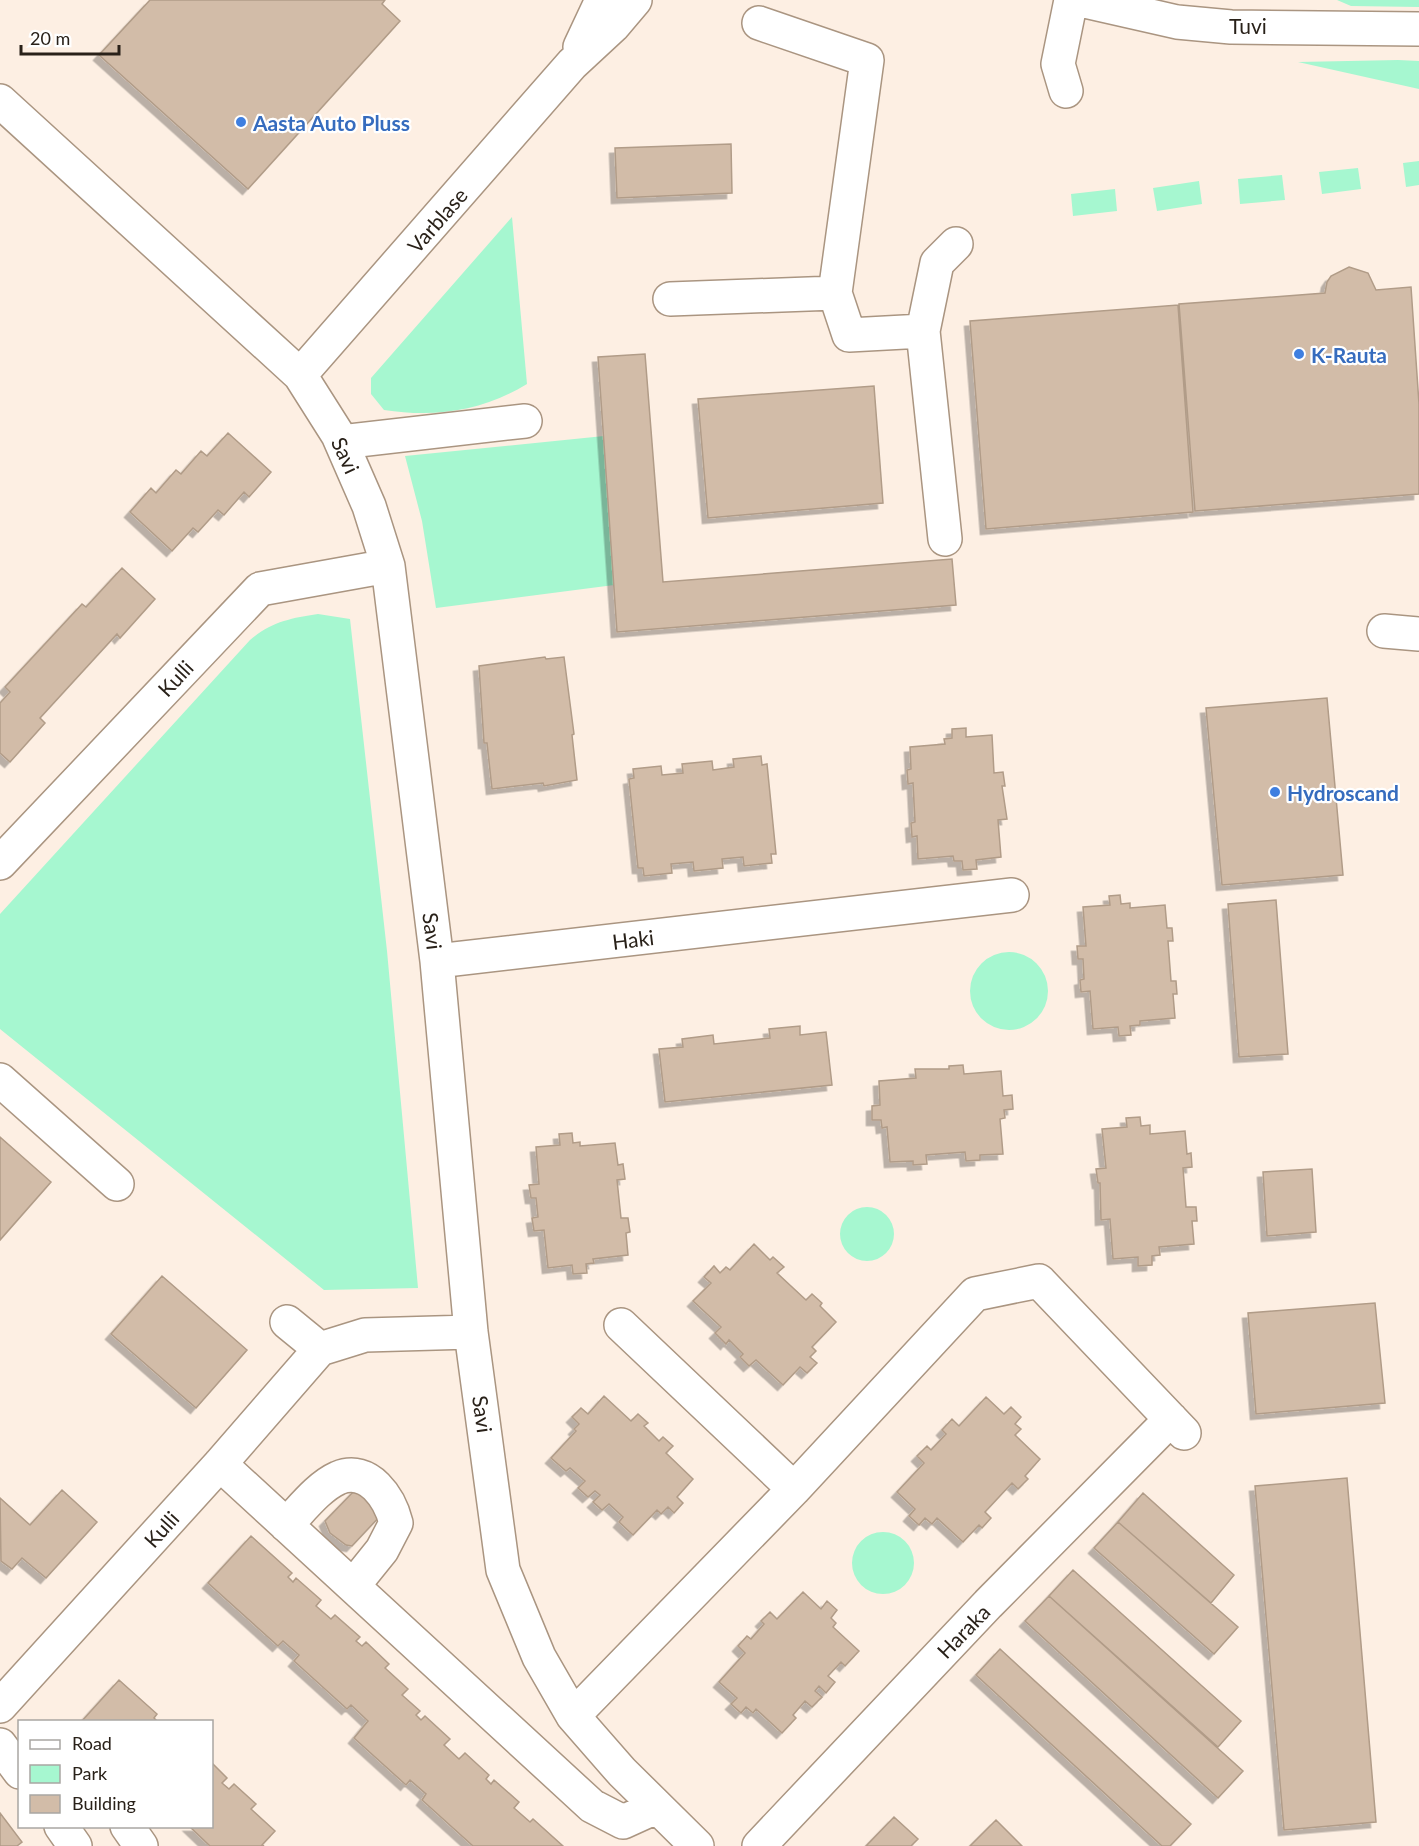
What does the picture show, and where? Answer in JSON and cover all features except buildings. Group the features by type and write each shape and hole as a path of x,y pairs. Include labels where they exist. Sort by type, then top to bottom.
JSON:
{"street":[{"name":"Varblase","path":"572,64 602,0"},
{"name":"Varblase","path":"300,375 572,64 613,26 635,0"},
{"path":"1066,91 1058,64 1071,0"},
{"name":"Tuvi","path":"1080,0 1177,22 1231,27 1264,13 1419,29"},
{"path":"759,23 867,60 835,293 849,335 923,331"},
{"name":"Savi","path":"0,101 300,375 342,442 369,507 388,566 437,962 471,1332 503,1570 539,1657 573,1716 621,1772 697,1846"},
{"path":"945,539 923,331 936,263 956,244"},
{"path":"670,298 835,293"},
{"path":"342,442 525,421"},
{"name":"Kulli","path":"0,863 260,589 388,566"},
{"path":"1384,631 1419,634"},
{"name":"Haki","path":"437,962 1012,895"},
{"path":"0,1080 117,1184"},
{"name":"Haraka","path":"759,1846 988,1604 1178,1426 1039,1281 975,1294 794,1489"},
{"path":"287,1322 320,1349 365,1335 471,1332"},
{"path":"573,1716 794,1489 621,1324"},
{"name":"Kulli","path":"0,1706 220,1464 320,1349"},
{"path":"220,1464 592,1806 623,1822 656,1807"},
{"path":"286,1525 314,1496 339,1478 359,1477 381,1488 391,1506 396,1523 382,1550 353,1586"},
{"path":"0,1745 18,1769"},
{"path":"62,1828 75,1846"},
{"path":"128,1828 141,1846"}],"green space":[{"path":"1337,0 1419,0 1419,7 1351,6"},
{"path":"1419,61 1419,89 1298,62"},
{"path":"1419,161 1419,185 1406,187 1403,163"},
{"path":"1358,168 1361,189 1322,194 1319,172"},
{"path":"1282,175 1285,200 1240,204 1238,179"},
{"path":"1199,181 1202,204 1157,211 1153,188"},
{"path":"1115,189 1117,211 1073,216 1071,194"},
{"path":"512,217 527,384 493,401 458,410 422,413 384,410 371,394 371,378"},
{"path":"604,436 614,585 436,608 422,521 405,456"},
{"path":"318,614 350,619 387,951 418,1288 324,1290 0,1029 0,914 250,640 282,622"},
{"path":"1009,952 1024,955 1037,963 1045,976 1048,991 1045,1006 1037,1019 1024,1027 1009,1030 994,1027 981,1019 973,1006 970,991 973,976 981,963 994,955"},
{"path":"867,1207 886,1215 894,1234 886,1253 867,1261 848,1253 840,1234 848,1215"},
{"path":"883,1532 905,1541 914,1563 905,1585 883,1594 861,1585 852,1563 861,1541"}],"place":[{"name":"Aasta Auto Pluss","path":"241,122"},
{"name":"K-Rauta","path":"1299,354"},
{"name":"Hydroscand","path":"1275,792"}]}
